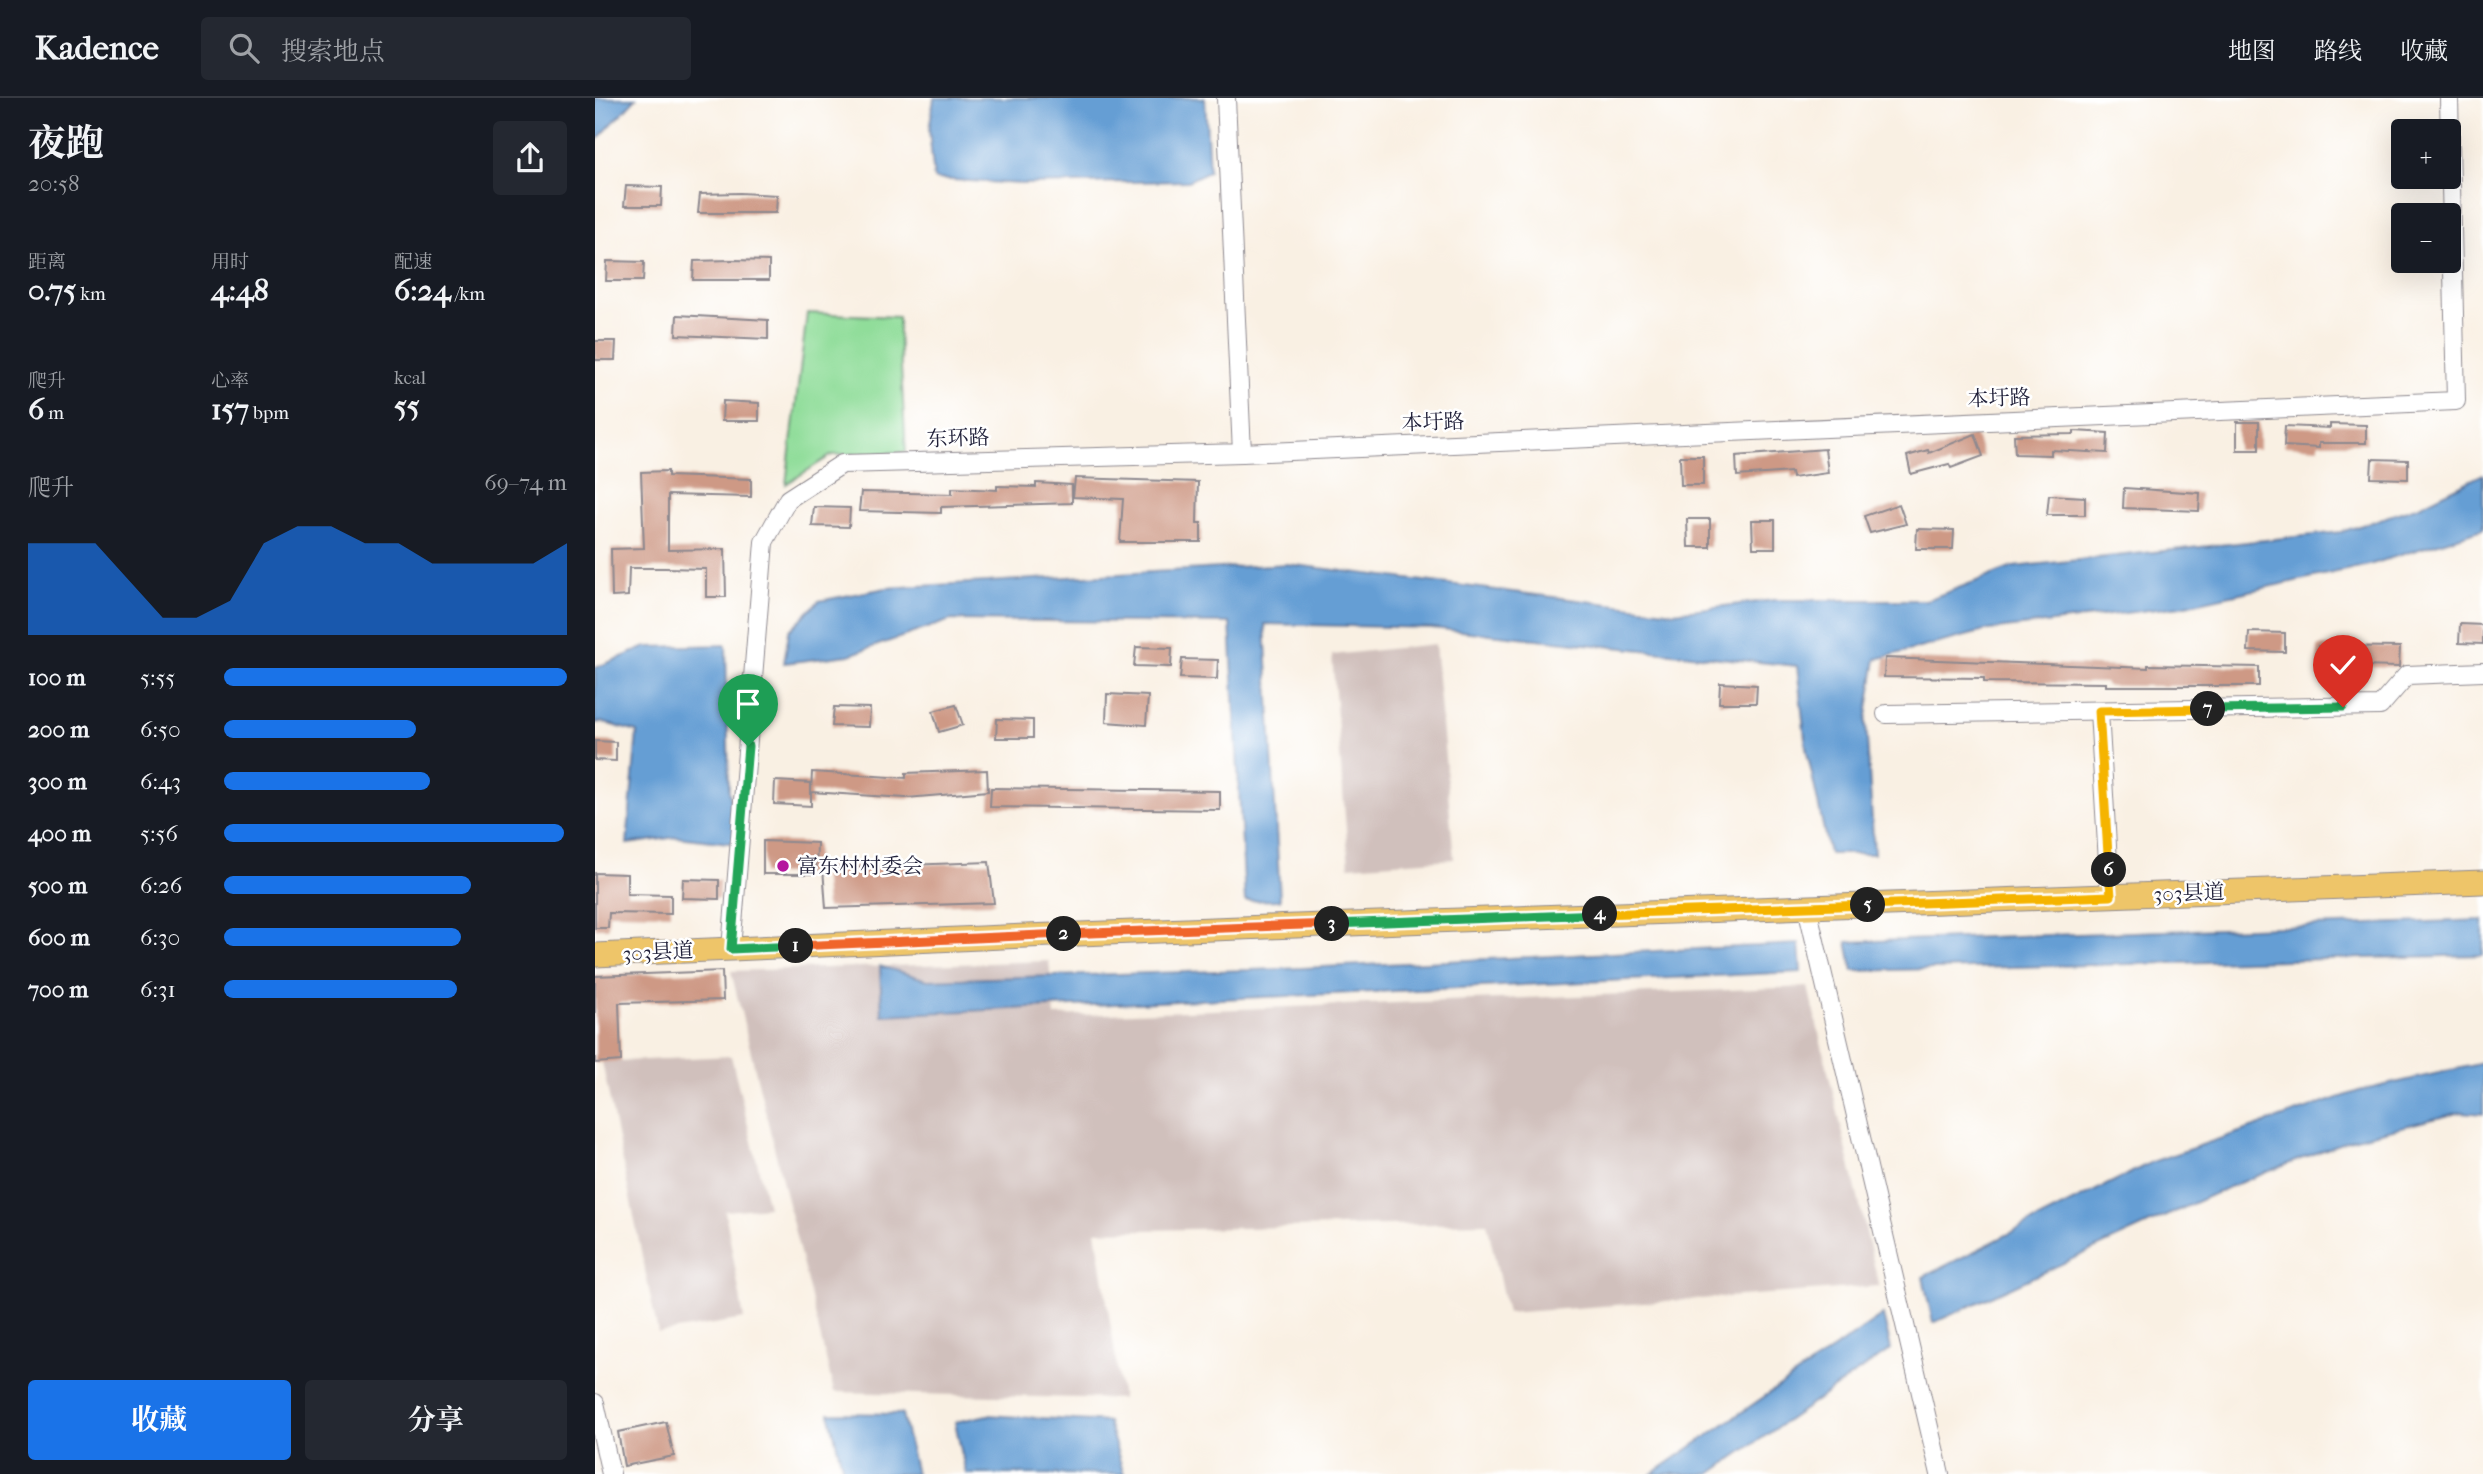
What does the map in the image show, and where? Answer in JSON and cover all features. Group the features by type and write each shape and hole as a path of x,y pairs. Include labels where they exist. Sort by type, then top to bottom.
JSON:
{"main road":[{"name":"303县道","path":"595,955 2483,882"}],"street":[{"path":"1226,98 1242,453"},
{"name":"本圩路","path":"1242,453 2456,401 2449,98"},
{"name":"东环路","path":"731,949 764,541 788,499 842,464 1242,453"},
{"path":"1886,714 2380,706 2407,675 2483,673"},
{"path":"2099,711 2111,896"},
{"path":"1807,907 1940,1474"},
{"path":"595,1403 611,1474"}],"shaded area":[{"path":"1435,644 1454,859 1349,866 1332,655"},
{"path":"1049,961 1055,1016 1808,987 1879,1286 1507,1313 1487,1223 1096,1231 1122,1399 834,1392 731,971"},
{"path":"731,1056 768,1207 725,1211 744,1319 658,1333 602,1062"}],"green space":[{"path":"807,313 898,317 906,452 832,455 786,484"}],"water":[{"path":"595,98 636,98 595,142"},
{"path":"934,98 1205,98 1209,171 1188,181 1022,184 934,179 929,130"},
{"path":"2483,474 2483,529 2369,565 2181,606 1989,630 1876,659 1866,722 1874,854 1829,854 1806,747 1797,666 1431,628 1265,624 1280,900 1245,901 1230,623 951,620 849,655 784,663 789,631 819,601 886,588 1287,564 1674,612 1774,600 1927,600 2013,567 2341,532 2419,506"},
{"path":"726,645 729,791 739,844 677,837 627,844 637,732 601,722 595,723 595,668 646,647"},
{"path":"2483,920 2483,955 1853,971 1847,942"},
{"path":"1799,944 1801,972 882,1015 880,966 928,980 1281,969"},
{"path":"2483,1063 2483,1114 2462,1112 2352,1139 2229,1187 1933,1323 1923,1277 2152,1162 2359,1091"},
{"path":"1883,1315 1891,1349 1710,1474 1652,1474"},
{"path":"829,1413 902,1414 916,1474 844,1474"},
{"path":"987,1415 1108,1422 1124,1474 966,1474 955,1422"}],"building":[{"path":"626,186 662,187 661,206 624,206"},
{"path":"700,194 777,195 776,213 698,213"},
{"path":"607,261 644,262 643,281 606,281"},
{"path":"694,261 769,261 769,280 693,280"},
{"path":"677,315 768,320 768,339 676,335"},
{"path":"595,341 616,341 615,360 595,360"},
{"path":"723,401 759,403 759,421 722,421"},
{"path":"2237,422 2259,422 2259,450 2237,450"},
{"path":"2330,424 2366,425 2366,443 2319,443 2319,448 2284,446 2285,426 2330,428"},
{"path":"2074,431 2108,433 2107,453 2051,450 2051,455 2015,454 2014,435 2074,434"},
{"path":"1975,434 1983,456 1951,468 1949,464 1911,474 1907,456 1928,450 1929,453"},
{"path":"1825,449 1828,473 1792,478 1791,472 1737,476 1736,456"},
{"path":"1680,456 1703,456 1703,485 1681,485"},
{"path":"2372,459 2408,460 2408,479 2371,478"},
{"path":"668,471 668,476 751,479 751,497 668,495 668,550 725,549 726,597 706,597 706,569 629,568 628,596 612,597 611,549 644,548 641,472"},
{"path":"1075,478 1198,482 1197,523 1201,523 1201,542 1120,542 1123,499 1073,497"},
{"path":"1036,483 1072,485 1072,503 941,507 941,513 859,511 861,492 952,494 952,488 997,490 997,486 1036,487"},
{"path":"2124,488 2200,493 2199,511 2123,508"},
{"path":"2049,495 2085,497 2085,515 2047,515"},
{"path":"1899,504 1906,524 1870,533 1864,516"},
{"path":"814,507 850,508 849,527 812,526"},
{"path":"1687,519 1710,519 1710,547 1688,547"},
{"path":"1752,520 1775,520 1775,548 1753,548"},
{"path":"1917,529 1954,530 1953,549 1916,549"},
{"path":"2460,624 2483,625 2483,644 2459,643"},
{"path":"2249,632 2285,633 2285,652 2248,651"},
{"path":"2318,646 2400,647 2399,667 2317,665"},
{"path":"1136,647 1172,648 1171,667 1134,666"},
{"path":"1885,658 2148,668 2148,665 2259,667 2259,686 2106,686 2106,683 1984,682 1984,678 1884,677"},
{"path":"1182,659 1218,660 1217,679 1180,678"},
{"path":"1720,683 1757,685 1756,703 1719,703"},
{"path":"1107,694 1148,696 1146,725 1106,722"},
{"path":"956,705 963,725 939,732 933,711"},
{"path":"834,707 870,708 869,727 832,726"},
{"path":"997,719 1033,720 1033,738 996,738"},
{"path":"595,741 616,742 616,761 595,760"},
{"path":"987,770 988,791 906,798 811,792 812,772 906,778 906,773"},
{"path":"775,781 811,783 811,806 774,804"},
{"path":"991,788 1220,791 1220,810 990,807"},
{"path":"763,841 817,843 816,874 763,874"},
{"path":"989,862 994,903 826,908 823,868"},
{"path":"595,873 627,874 627,894 671,895 671,914 609,913 608,928 595,928"},
{"path":"683,879 719,880 719,899 682,898"},
{"path":"722,971 723,1000 619,1003 621,1061 595,1063 595,976"},
{"path":"666,1422 674,1456 624,1466 618,1432"}],"place":[{"name":"富东村村委会","path":"783,866"}],"route":[{"path":"748,746 731,949 2111,896 2099,711 2343,707"}]}
